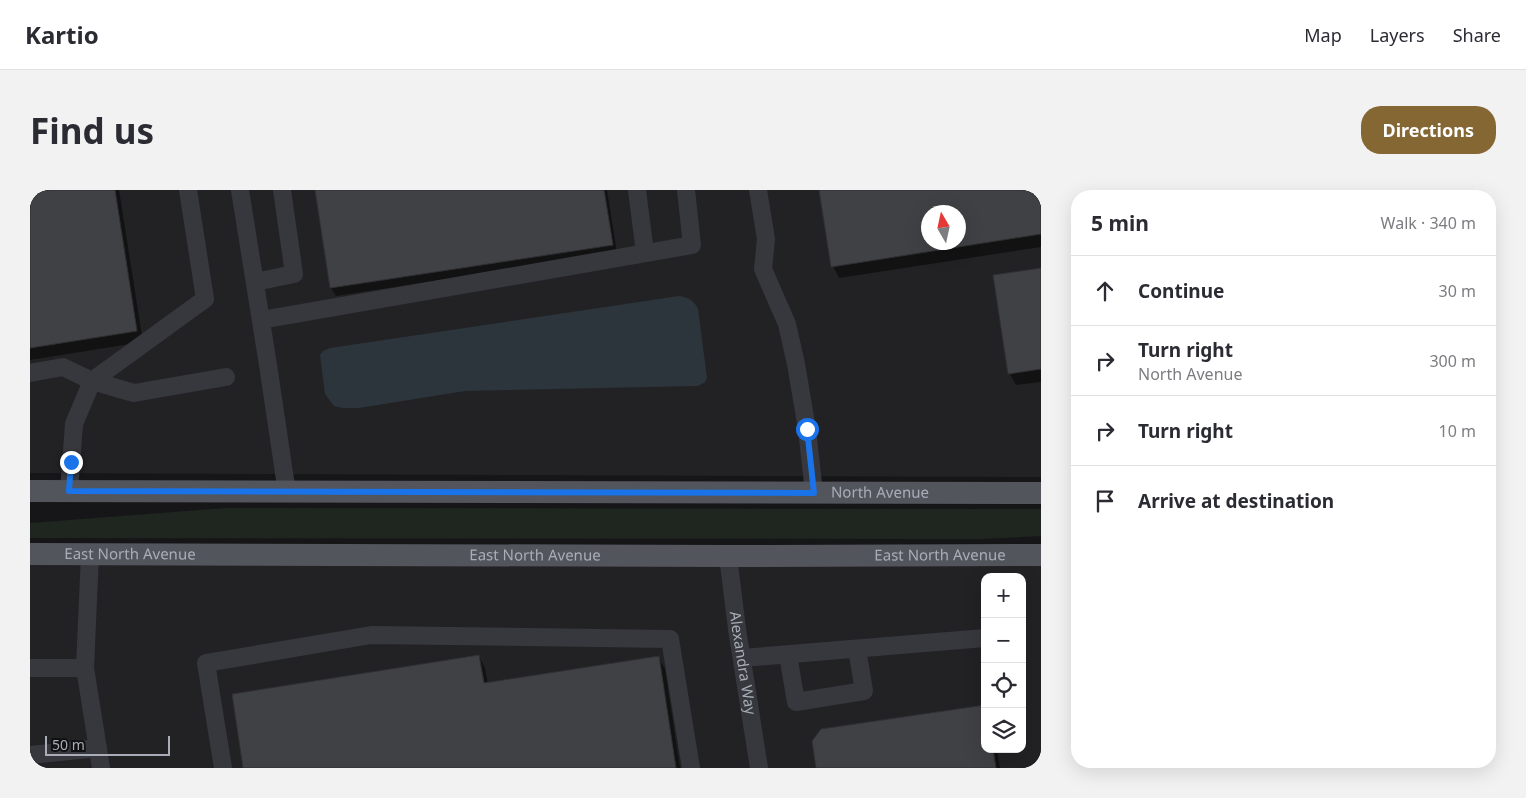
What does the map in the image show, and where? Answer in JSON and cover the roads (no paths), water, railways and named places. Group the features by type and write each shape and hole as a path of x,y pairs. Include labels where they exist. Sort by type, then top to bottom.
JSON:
{"main road":[{"name":"North Avenue","path":"30,491 1041,493"},
{"name":"East North Avenue","path":"30,554 1041,555"}],"street":[{"path":"69,491 74,424 92,381 205,299 188,190"},
{"path":"240,190 286,493"},
{"path":"255,282 294,274 282,190"},
{"path":"637,190 645,253"},
{"path":"261,320 692,245 686,190"},
{"path":"758,190 766,239 763,269 787,324 807,429 814,493"},
{"path":"30,373 63,367 92,381 134,393 226,377"},
{"path":"90,554 85,668 101,768"},
{"name":"Alexandra Way","path":"728,556 759,768"},
{"path":"223,768 206,663 371,635 670,639 691,768"},
{"path":"742,658 981,638"},
{"path":"788,655 796,702 864,691 857,649"},
{"path":"30,668 85,668"},
{"path":"30,755 98,748"}]}
